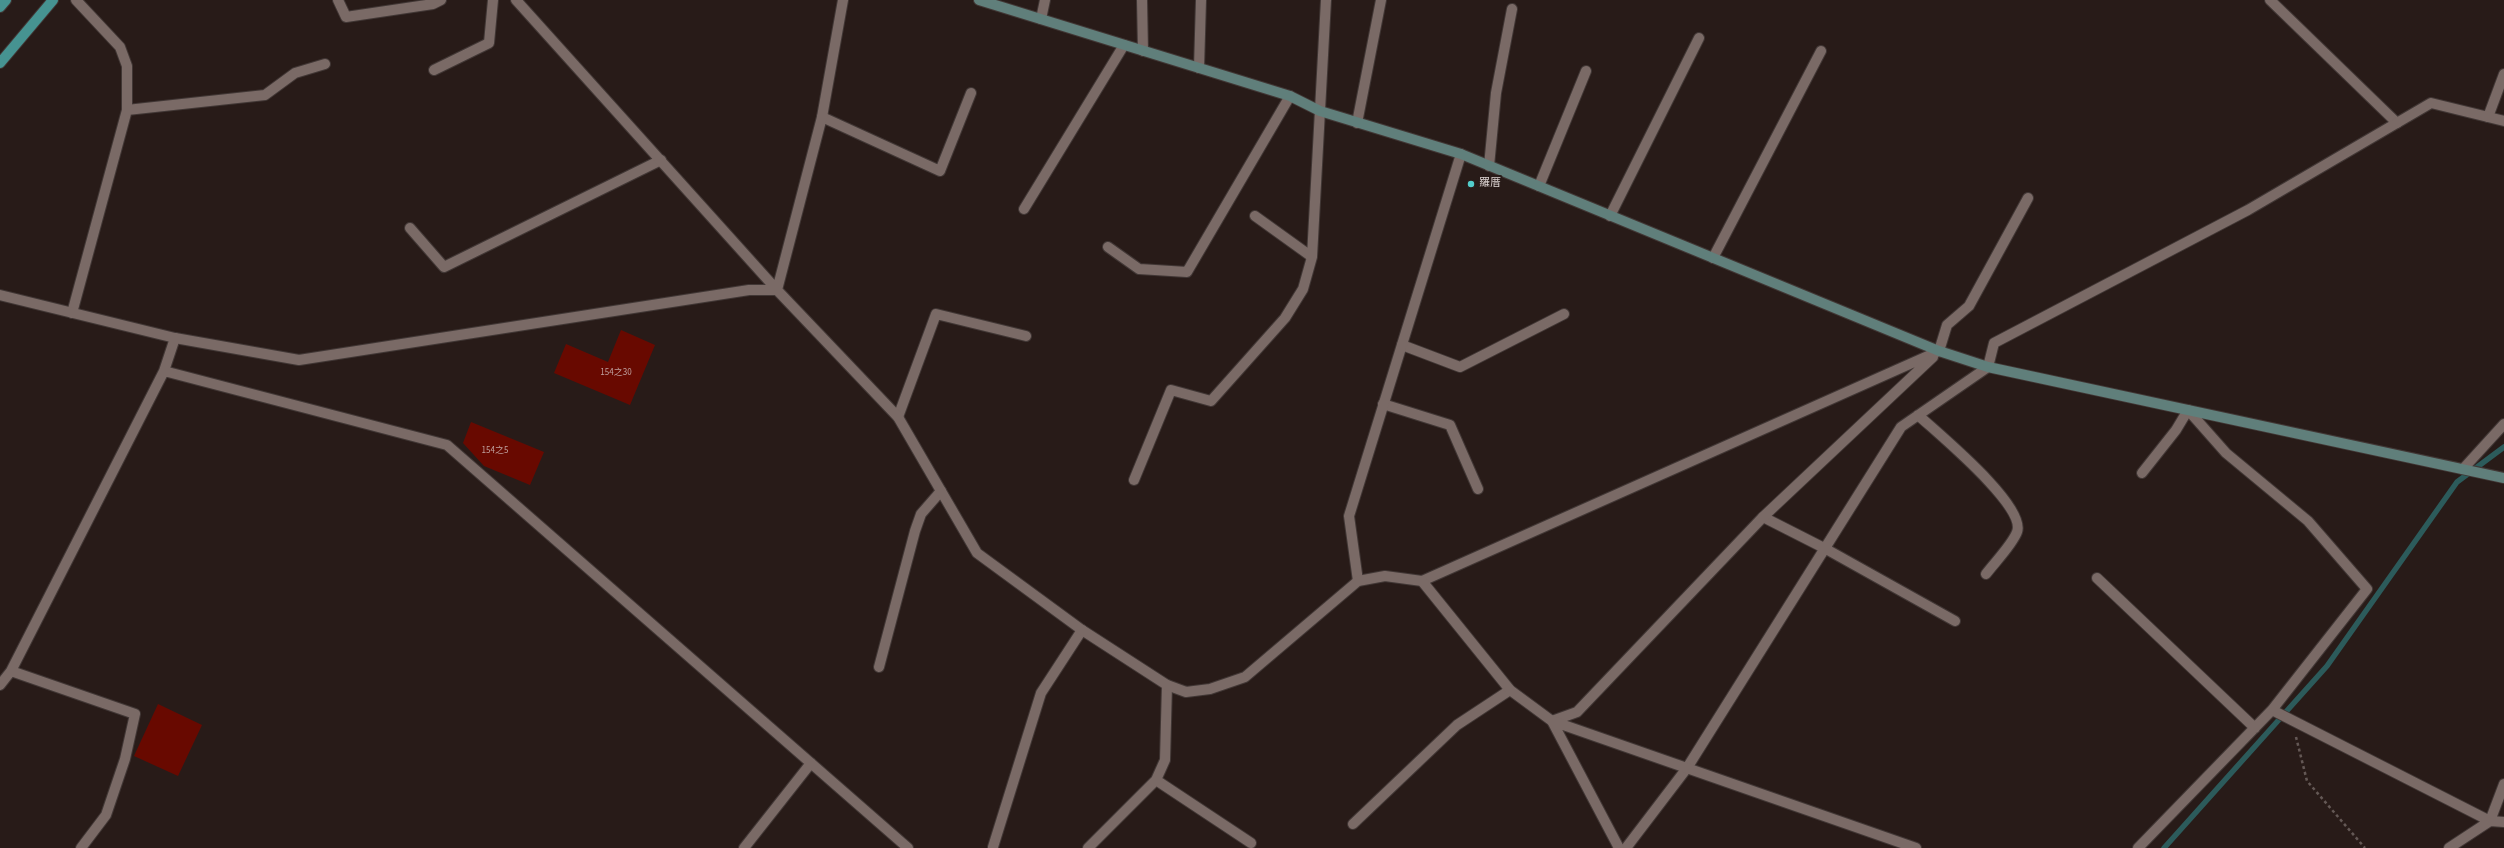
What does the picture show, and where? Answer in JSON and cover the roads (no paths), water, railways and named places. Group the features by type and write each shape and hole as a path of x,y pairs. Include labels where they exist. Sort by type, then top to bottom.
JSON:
{"main road":[{"path":"0,7 6,0"},
{"path":"0,63 53,0"},
{"path":"979,0 1290,96 1320,111 1461,154 1939,351 1988,367 2504,478"}],"street":[{"path":"72,313 127,110 127,66 120,47 76,0"},
{"path":"338,0 346,17 433,4 441,0"},
{"path":"434,70 489,43 493,0"},
{"path":"516,0 777,290 898,417 977,553 1082,630 1167,684 1186,692 1210,689 1245,677 1358,581 1385,576 1422,581 1939,351"},
{"path":"777,290 822,117 843,0"},
{"path":"1041,19 1045,0"},
{"path":"1142,0 1142,50"},
{"path":"1199,68 1201,0"},
{"path":"1134,480 1171,390 1211,401 1285,318 1303,289 1312,257 1326,0"},
{"path":"1357,122 1381,0"},
{"path":"2270,0 2397,122"},
{"path":"1488,166 1496,93 1512,9"},
{"path":"1610,216 1699,38"},
{"path":"1024,210 1124,45"},
{"path":"1713,258 1821,50"},
{"path":"127,110 265,95 295,73 325,64"},
{"path":"1539,186 1586,71"},
{"path":"2488,117 2504,74"},
{"path":"822,117 940,171 971,93"},
{"path":"1108,246 1139,269 1187,272 1290,96"},
{"path":"1626,848 1687,768 1826,549 1901,427 1988,367 1994,343 2248,210 2431,102 2504,121"},
{"path":"1358,581 1348,516 1461,154"},
{"path":"410,228 444,267 661,160"},
{"path":"1552,721 1577,712 1763,517 1939,351 1947,325 1970,306 2028,198"},
{"path":"1255,216 1312,257"},
{"path":"0,295 175,338 299,360 749,290 777,290"},
{"path":"898,417 936,314 1026,336"},
{"path":"1402,345 1460,367 1564,314"},
{"path":"0,685 11,671 164,370 175,338"},
{"path":"164,370 447,445 908,848"},
{"path":"1383,404 1450,425 1478,489"},
{"path":"2138,848 2272,710 2367,589 2308,521 2226,453 2188,410 2176,430 2142,473"},
{"path":"1918,415 1993,485 2017,518 2017,531 1986,574"},
{"path":"2463,469 2504,424"},
{"path":"879,667 921,514 941,491"},
{"path":"1763,517 1826,549 1955,622"},
{"path":"2097,578 2255,728"},
{"path":"1422,581 1510,690 1552,721 1916,848"},
{"path":"994,847 1041,693 1082,630"},
{"path":"11,671 135,714 125,759 106,815 81,848"},
{"path":"1088,848 1156,780 1165,760 1167,684"},
{"path":"1354,824 1457,725 1510,690"},
{"path":"2272,710 2490,821 2504,822"},
{"path":"1552,721 1619,848"},
{"path":"744,848 811,763"},
{"path":"1156,780 1251,843"},
{"path":"2449,848 2490,821 2504,784"}],"waterway":[{"path":"2164,848 2327,666 2457,482 2504,447"}],"place":[{"name":"羅厝","path":"1471,184"}]}
